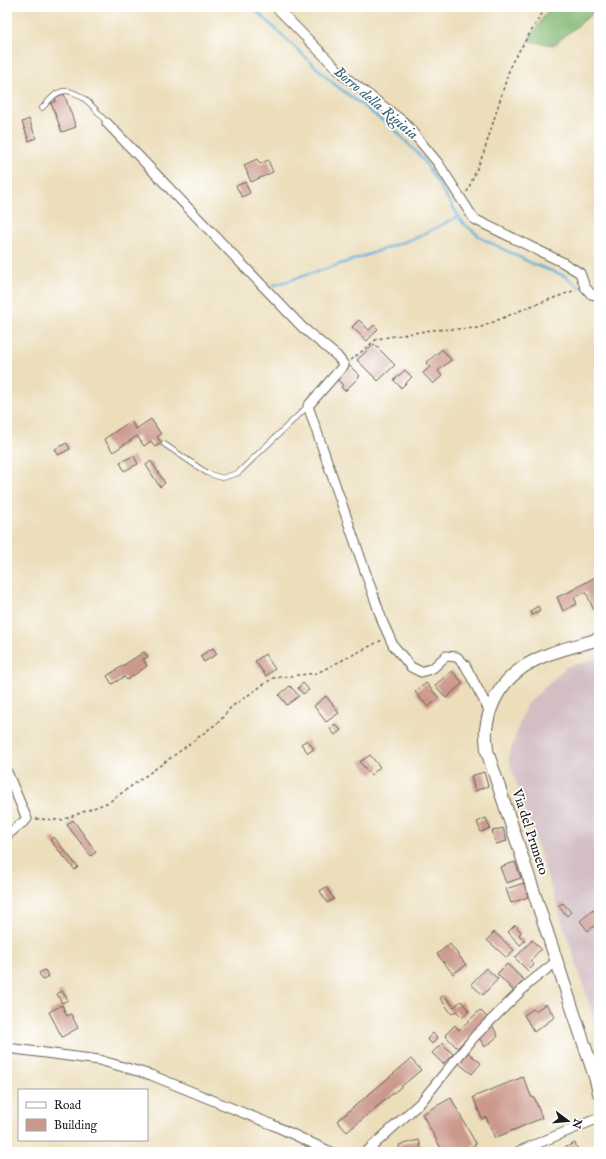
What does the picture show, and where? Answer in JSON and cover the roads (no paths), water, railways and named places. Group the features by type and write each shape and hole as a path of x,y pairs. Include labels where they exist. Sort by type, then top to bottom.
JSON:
{"street":[{"path":"276,7 344,76 404,122 438,163 474,219 562,262 580,273 585,287 592,294 599,296"},
{"path":"107,123 303,328 337,356 344,365 308,406 383,623 393,645 411,667 421,672 433,668 446,656 458,657 490,712"},
{"name":"Via del Pruneto","path":"599,639 549,654 524,666 509,678 497,696 490,712 486,731 487,751 599,1093"},
{"path":"7,772 27,819 7,835"},
{"path":"366,1152 421,1102 476,1036 528,984 557,961"},
{"path":"7,1048 99,1060 151,1075 273,1125 332,1152"},
{"path":"518,1152 599,1118"}],"lane":[{"path":"42,108 58,93 66,91 81,96 89,102 107,123"},
{"path":"164,444 206,473 222,478 238,473 308,406"}],"waterway":[{"name":"Borro della Rigiaia","path":"252,7 334,84 395,130 422,158 463,223 483,239 533,264 565,276 582,288"},
{"path":"272,286 353,260 420,236 459,216"}]}
